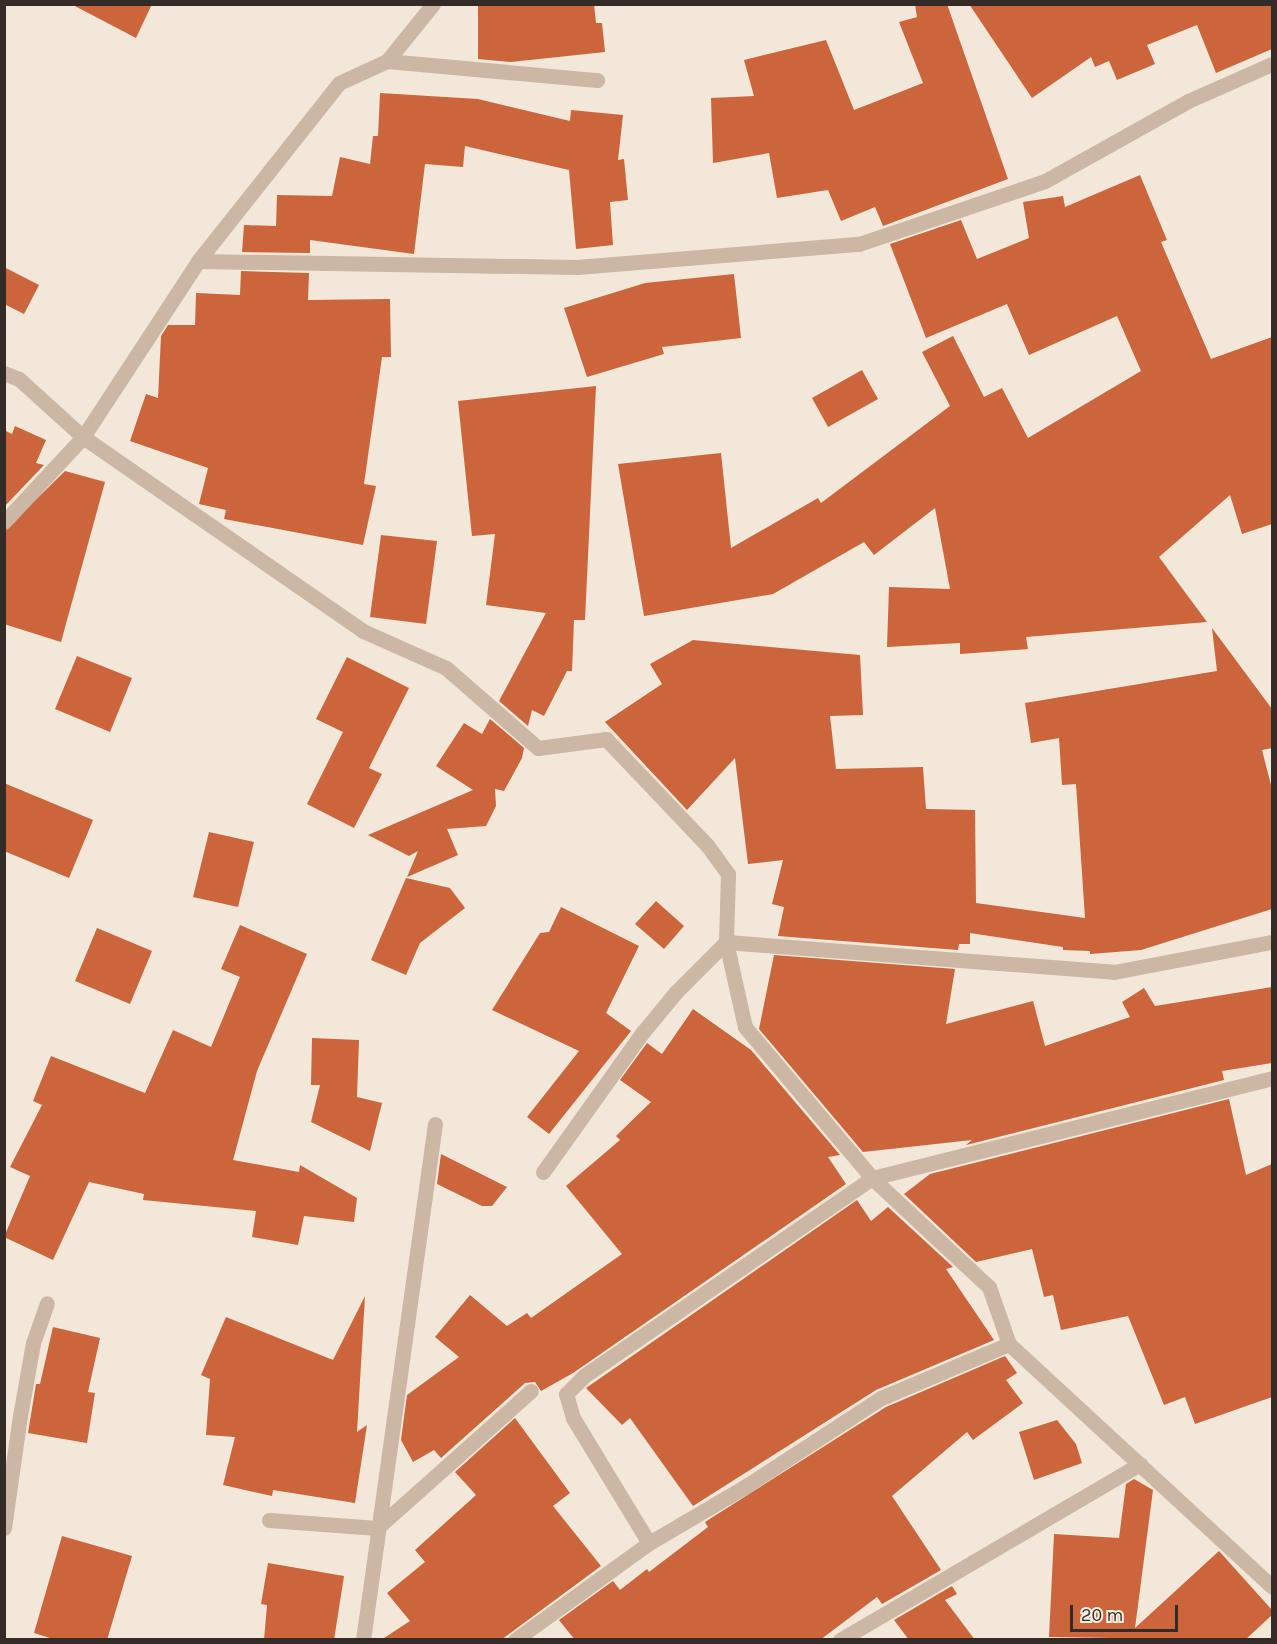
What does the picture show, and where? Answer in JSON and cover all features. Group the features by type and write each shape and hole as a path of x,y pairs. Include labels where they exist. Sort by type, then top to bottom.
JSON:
{"street":[{"path":"4,522 83,437 198,261 339,83 387,62 433,4"},
{"path":"387,62 597,80"},
{"path":"198,261 577,267 859,244 1045,181 1188,101 1272,64"},
{"path":"4,374 19,379 83,437 363,631 446,668 538,748 606,739 707,845 728,874 726,942 745,1027 872,1178 989,1287 1009,1344 1272,1587"},
{"path":"726,942 1114,972 1272,942"},
{"path":"543,1172 643,1032 676,992 696,976 726,942"},
{"path":"649,1543 573,1418 566,1394 585,1376 872,1178 1272,1078"},
{"path":"363,1640 435,1124"},
{"path":"4,1528 25,1384 46,1303"},
{"path":"515,1640 649,1543 746,1486 881,1398 1009,1344"},
{"path":"269,1520 377,1528 531,1391"},
{"path":"840,1640 1140,1464"}],"building":[{"path":"71,4 152,4 136,38"},
{"path":"478,4 594,4 596,23 602,23 605,52 511,62 478,59"},
{"path":"915,4 947,4 1008,179 883,226 875,207 841,221 828,190 777,198 769,153 713,163 711,98 754,96 744,60 826,40 854,110 923,83 899,22 917,17"},
{"path":"969,4 1272,4 1272,49 1216,73 1197,25 1147,45 1155,64 1117,80 1109,61 1095,67 1091,57 1032,98"},
{"path":"380,93 478,99 570,121 571,110 623,115 618,160 624,159 628,200 610,202 613,245 576,249 569,170 465,146 463,167 425,164 414,254 310,240 310,253 242,252 244,225 276,226 277,195 332,196 340,157 370,164 373,136 378,136"},
{"path":"1140,175 1167,240 1161,242 1211,359 1272,337 1272,524 1242,534 1230,495 1159,557 1207,622 1026,637 1028,649 960,654 960,643 887,647 889,587 950,589 935,508 874,555 864,542 773,594 644,616 618,464 721,453 731,548 818,498 821,503 950,406 922,352 953,336 984,397 1002,388 1028,438 1141,371 1117,316 1029,355 1007,304 926,338 890,244 961,220 977,259 1029,238 1023,202 1063,196 1065,207"},
{"path":"4,267 39,285 24,314 4,304"},
{"path":"241,271 309,273 308,300 390,299 391,357 382,357 364,484 376,486 363,545 224,519 226,510 199,504 208,468 130,441 146,394 158,398 161,336 168,325 195,325 196,293 240,295"},
{"path":"734,274 741,338 662,347 664,354 587,377 564,308 645,283"},
{"path":"862,370 878,399 828,427 812,398"},
{"path":"596,386 585,620 574,620 572,671 567,671 544,716 532,710 528,726 499,701 546,613 486,605 495,534 472,536 458,401"},
{"path":"15,426 46,440 36,463 44,465 4,507 4,430 12,434"},
{"path":"65,471 105,482 61,642 4,624 4,531"},
{"path":"381,535 437,541 426,624 370,617"},
{"path":"1212,628 1272,709 1272,748 1262,750 1272,789 1272,909 1141,950 1090,954 1090,951 1063,950 1063,947 970,933 970,944 959,944 958,950 778,936 784,907 772,904 783,860 748,864 735,758 687,810 605,722 662,684 650,664 693,640 860,655 863,715 830,716 836,769 923,767 926,809 975,810 976,903 1085,918 1076,784 1062,785 1059,738 1031,743 1025,703 1217,671"},
{"path":"77,656 132,678 110,732 55,709"},
{"path":"347,657 409,688 369,768 382,774 354,828 307,804 343,732 316,719"},
{"path":"490,719 524,748 522,758 504,791 495,789 496,806 486,826 447,829 458,855 407,877 418,851 409,856 368,835 473,790 436,766 464,723 482,734"},
{"path":"4,783 93,820 69,878 4,851"},
{"path":"209,832 254,842 238,907 193,897"},
{"path":"406,878 450,888 465,908 420,943 406,975 371,960"},
{"path":"656,901 684,926 664,949 635,924"},
{"path":"561,907 639,946 606,1013 631,1031 549,1134 527,1117 579,1051 492,1010 540,933 549,932"},
{"path":"240,925 307,954 257,1071 233,1160 299,1172 300,1165 357,1198 354,1222 304,1216 298,1245 252,1237 256,1211 143,1200 144,1194 89,1182 53,1260 4,1237 30,1176 10,1167 42,1105 33,1101 51,1056 145,1093 173,1030 211,1047 240,977 221,969"},
{"path":"97,928 152,951 130,1004 75,981"},
{"path":"774,955 955,969 946,1024 1033,1001 1045,1046 1130,1017 1122,1002 1144,988 1155,1006 1272,987 1272,1063 1222,1071 1224,1080 966,1145 972,1140 863,1152 759,1029"},
{"path":"693,1009 751,1050 840,1155 828,1157 846,1184 573,1373 541,1391 535,1382 525,1383 441,1458 434,1450 413,1462 401,1440 407,1395 459,1357 435,1337 470,1295 507,1326 527,1313 531,1318 622,1254 566,1186 620,1140 616,1136 651,1102 620,1080 647,1043 662,1054"},
{"path":"312,1038 359,1040 357,1097 382,1103 370,1151 311,1122 320,1085 311,1085"},
{"path":"1229,1099 1246,1175 1272,1164 1272,1397 1195,1424 1185,1397 1164,1405 1128,1316 1061,1330 1053,1295 1044,1297 1032,1249 976,1262 904,1194 930,1174"},
{"path":"441,1154 507,1187 492,1206 482,1206 437,1184"},
{"path":"857,1200 871,1221 888,1207 953,1267 946,1269 994,1340 876,1390 693,1506 630,1418 622,1425 586,1388"},
{"path":"365,1296 357,1432 367,1425 355,1503 273,1490 272,1496 223,1485 235,1437 206,1435 210,1379 201,1375 226,1317 333,1360"},
{"path":"53,1327 100,1338 88,1392 95,1393 87,1443 28,1433 36,1384 40,1384"},
{"path":"1005,1356 1017,1373 1006,1380 1023,1403 973,1440 967,1432 892,1496 941,1570 882,1604 877,1597 820,1640 575,1640 559,1620 613,1581 620,1590 647,1569 649,1572 708,1527 705,1522 886,1407"},
{"path":"515,1418 570,1493 553,1506 601,1566 501,1640 381,1640 410,1621 387,1593 425,1562 415,1550 476,1495 455,1472"},
{"path":"1057,1420 1076,1444 1082,1463 1034,1480 1019,1432"},
{"path":"1134,1479 1153,1490 1135,1628 1219,1551 1272,1610 1272,1615 1245,1640 1049,1637 1054,1534 1119,1538 1126,1484"},
{"path":"62,1536 132,1556 107,1640 56,1640 34,1633"},
{"path":"268,1563 344,1576 334,1640 264,1640 267,1605 261,1604"},
{"path":"952,1586 957,1594 945,1600 975,1640 909,1640 894,1620"}]}
